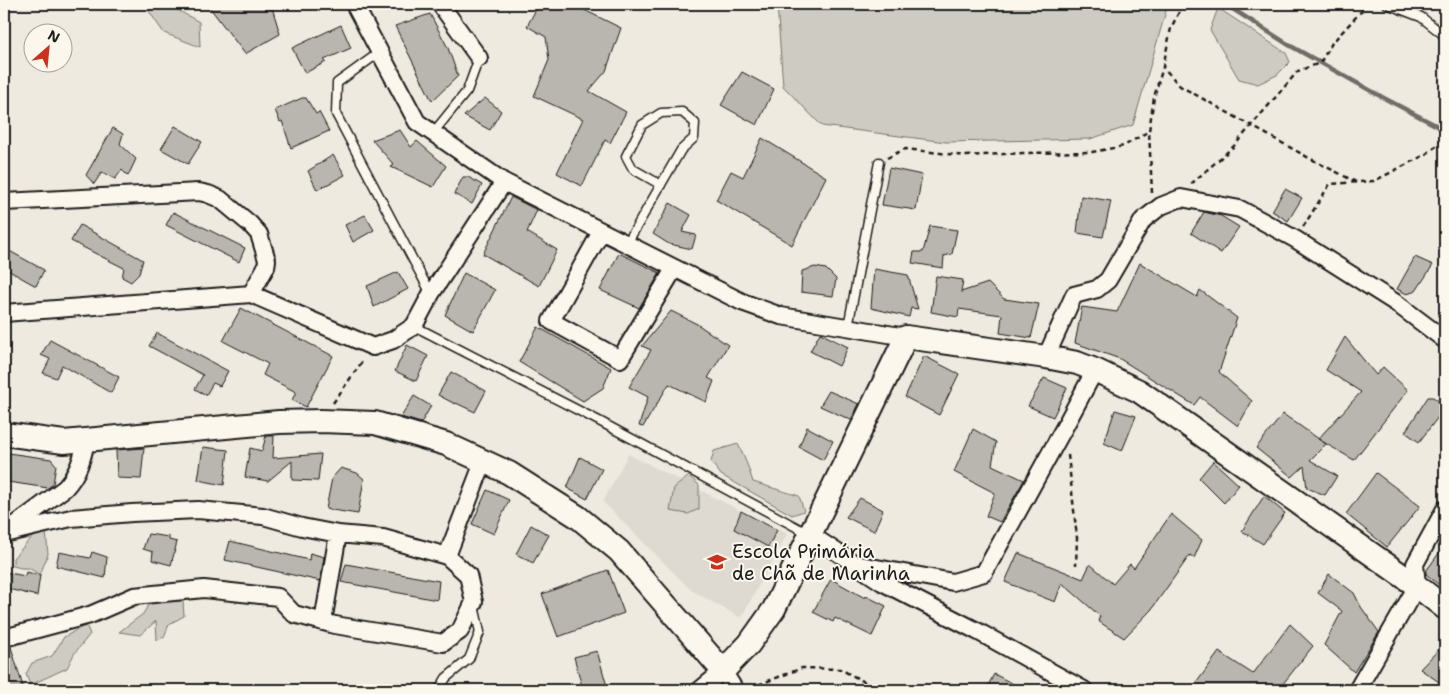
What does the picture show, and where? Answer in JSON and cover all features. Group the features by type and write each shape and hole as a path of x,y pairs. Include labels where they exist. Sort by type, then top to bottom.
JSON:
{"street":[{"path":"354,4 417,122 504,182 742,302 781,316 906,337 1046,357 1095,370 1139,391 1417,586 1445,608"},
{"path":"440,4 479,58"},
{"path":"4,312 251,294 372,347 393,340 414,326 431,294 504,182"},
{"path":"4,202 199,192 213,196 220,199 259,234 267,260 266,267 251,294"},
{"path":"1046,357 1074,295 1097,289 1108,280 1143,220 1160,206 1181,198 1240,210 1295,239 1396,303 1445,340"},
{"path":"601,232 551,321 620,359 674,269"},
{"path":"700,690 722,672 749,644 774,609 906,337"},
{"path":"855,564 953,582 984,573 1095,370"},
{"path":"4,434 64,442 280,422 321,421 374,423 446,444 509,473 578,517 619,550 735,690"},
{"path":"4,534 71,482 82,461 86,440"},
{"path":"447,556 484,460"},
{"path":"1357,690 1417,586 1415,564 1445,509"},
{"path":"4,534 71,518 132,513 198,510 263,516 302,527 338,534 383,538 447,556 468,576 474,602 460,631 443,642 322,622 294,614 278,597 204,588 134,596 90,615 4,638"},
{"path":"322,622 338,534"},
{"path":"811,535 882,582 978,630 1084,690"}],"lane":[{"path":"1387,4 1421,17 1445,36"},
{"path":"380,52 336,83 336,114 431,294"},
{"path":"433,133 466,91 479,58"},
{"path":"626,245 661,185 681,150 694,138 695,123 682,112 661,113 642,125 626,156 633,169 661,185"},
{"path":"848,327 879,162"},
{"path":"414,326 599,421 811,535"},
{"path":"439,690 446,678 468,659 480,632 474,602"}],"path":[{"path":"1148,216 1152,193 1149,132 1154,97 1171,28 1182,4"},
{"path":"1173,201 1199,176 1233,148 1298,71 1320,63 1332,43 1368,4"},
{"path":"1163,66 1180,86 1356,182"},
{"path":"879,162 905,149 966,156 1092,152 1124,146 1149,132"},
{"path":"1295,239 1330,184 1374,181 1425,155 1445,139"},
{"path":"321,421 372,347"},
{"path":"1064,428 1077,538 1076,565"},
{"path":"744,690 802,668 840,669 880,690"}],"shaded area":[{"path":"144,4 167,4 199,22 200,47 164,33"},
{"path":"777,4 1168,4 1133,125 1090,139 946,142 822,126 783,86"},
{"path":"1218,8 1286,53 1290,62 1277,75 1258,84 1239,79 1210,30"},
{"path":"738,444 753,482 799,496 804,511 792,515 721,475 711,462 714,451"},
{"name":"Escola Primária de Chã de Marinha","path":"628,454 787,534 741,618 691,590 603,502"},
{"path":"689,476 699,485 699,509 688,514 670,511 674,488"},
{"path":"46,531 48,554 40,575 29,568 13,566 13,558 34,535"},
{"path":"183,601 184,616 169,624 164,637 157,640 156,621 140,635 119,632 143,614 150,602"},
{"path":"86,625 90,634 74,654 67,668 30,685 26,674 32,663 52,656 64,637"}],"building":[{"path":"207,4 271,4 280,34 245,54"},
{"path":"539,4 572,4 621,28 606,71 589,91 626,112 610,143 605,140 582,186 557,173 583,119 534,96 549,60 546,37 527,26"},
{"path":"430,14 448,48 458,76 432,101 395,26"},
{"path":"341,25 351,48 324,60 326,62 305,73 292,48"},
{"path":"742,72 774,89 757,125 721,105"},
{"path":"306,98 316,114 319,112 329,131 291,148 282,121 280,122 275,110"},
{"path":"485,98 501,111 490,130 464,116"},
{"path":"175,126 202,142 188,164 161,149"},
{"path":"113,128 123,134 120,144 136,159 128,176 122,170 115,179 102,172 94,184 86,175"},
{"path":"400,130 411,147 417,141 446,166 433,187 391,167 394,165 372,140"},
{"path":"762,138 826,177 792,245 716,200 731,171 743,177"},
{"path":"333,155 345,175 317,190 308,171"},
{"path":"889,168 922,175 916,210 882,205"},
{"path":"463,177 468,177 482,185 472,204 454,194"},
{"path":"1285,189 1302,198 1288,221 1272,211"},
{"path":"1081,196 1111,201 1103,237 1077,233"},
{"path":"511,197 537,210 527,232 557,250 539,286 483,254"},
{"path":"670,203 691,215 682,232 696,235 692,249 669,244 653,234"},
{"path":"173,212 245,248 239,262 166,225"},
{"path":"1204,212 1221,216 1239,227 1221,253 1191,233"},
{"path":"365,215 374,230 353,242 345,225"},
{"path":"80,225 143,260 139,274 131,282 122,277 124,268 71,241"},
{"path":"930,226 957,230 952,254 944,256 943,268 912,263 914,252 923,252"},
{"path":"4,248 44,270 36,286 4,268"},
{"path":"619,253 660,273 639,308 600,290"},
{"path":"1415,257 1433,265 1416,291 1407,294 1397,289"},
{"path":"1140,263 1197,297 1200,290 1237,318 1219,372 1252,401 1238,426 1200,397 1194,405 1120,359 1075,343 1082,307 1117,312"},
{"path":"815,267 826,269 836,279 833,296 801,292 802,271"},
{"path":"874,269 908,275 918,309 911,308 909,317 871,308"},
{"path":"398,272 408,289 374,307 367,286"},
{"path":"464,273 495,290 473,331 445,315"},
{"path":"936,276 963,280 961,292 988,283 1004,299 1039,304 1031,338 1000,333 1002,315 959,309 958,317 931,312"},
{"path":"241,308 333,356 306,407 292,400 296,392 263,375 268,364 223,341"},
{"path":"671,311 697,324 728,345 708,378 714,381 706,402 669,384 643,427 639,426 648,397 629,387 651,350 642,346"},
{"path":"538,327 611,368 603,388 583,401 519,362"},
{"path":"157,333 228,371 220,386 213,383 206,395 195,389 203,375 149,346"},
{"path":"820,333 848,347 839,366 810,351"},
{"path":"1345,337 1376,375 1383,367 1408,390 1354,460 1318,439 1361,392 1326,370"},
{"path":"50,340 119,377 111,393 62,365 56,378 43,373 50,359 41,355"},
{"path":"407,345 428,356 416,381 395,371"},
{"path":"924,356 959,374 939,415 905,397"},
{"path":"451,372 486,391 475,412 438,395"},
{"path":"1044,378 1067,388 1053,417 1028,406"},
{"path":"829,391 859,404 851,420 820,406"},
{"path":"414,396 431,406 421,423 401,417"},
{"path":"1428,397 1433,397 1445,408 1419,442 1405,432"},
{"path":"1115,410 1136,416 1122,451 1104,443"},
{"path":"1283,414 1326,444 1310,460 1337,476 1325,495 1307,488 1304,466 1292,477 1256,448"},
{"path":"807,427 833,441 823,460 799,447"},
{"path":"973,429 996,442 992,465 1024,480 1000,522 986,516 995,493 954,472"},
{"path":"266,436 274,436 273,458 321,454 318,481 292,480 292,461 268,481 245,477 250,448 262,451"},
{"path":"203,447 228,450 224,485 198,480"},
{"path":"144,448 141,479 117,478 116,450"},
{"path":"8,453 51,459 56,465 53,484 48,488 8,482"},
{"path":"580,457 602,469 587,499 567,488"},
{"path":"1213,461 1239,485 1224,503 1199,478"},
{"path":"341,468 357,473 364,479 358,514 326,509 332,478"},
{"path":"1376,473 1420,506 1387,547 1346,514"},
{"path":"487,490 509,500 494,534 472,524"},
{"path":"1264,496 1285,513 1263,544 1242,531"},
{"path":"860,498 883,510 874,531 846,517"},
{"path":"741,511 777,530 768,547 734,529"},
{"path":"1171,514 1202,540 1194,558 1190,555 1151,610 1124,638 1098,621 1100,616 1062,583 1055,602 1005,582 1018,553 1083,579 1090,564 1113,584 1130,564 1134,568"},
{"path":"531,525 549,535 533,563 516,554"},
{"path":"148,534 169,537 169,540 177,542 171,565 152,560 153,552 143,549"},
{"path":"230,541 309,560 310,553 324,557 320,581 225,560"},
{"path":"1445,545 1445,590 1426,574 1426,571"},
{"path":"59,552 90,558 92,552 107,557 105,578 56,566"},
{"path":"346,564 439,581 437,600 341,582"},
{"path":"608,570 624,613 558,637 542,594"},
{"path":"4,572 25,576 26,572 40,575 37,596 4,588"},
{"path":"1329,574 1354,593 1361,607 1379,632 1354,672 1324,645 1342,611 1318,593"},
{"path":"831,579 865,598 866,596 886,606 872,636 835,618 833,622 813,612"},
{"path":"1290,624 1313,646 1278,690 1200,690 1194,686 1219,652 1253,674"},
{"path":"1445,643 1445,686 1420,669"},
{"path":"11,647 24,690 4,690 4,648"},
{"path":"597,651 608,690 583,690 574,657"},
{"path":"994,674 1025,690 986,690"}],"waterway":[{"path":"1225,4 1289,45 1445,130"}],"place":[{"name":"Escola Primária de Chã de Marinha","path":"717,562"}]}
